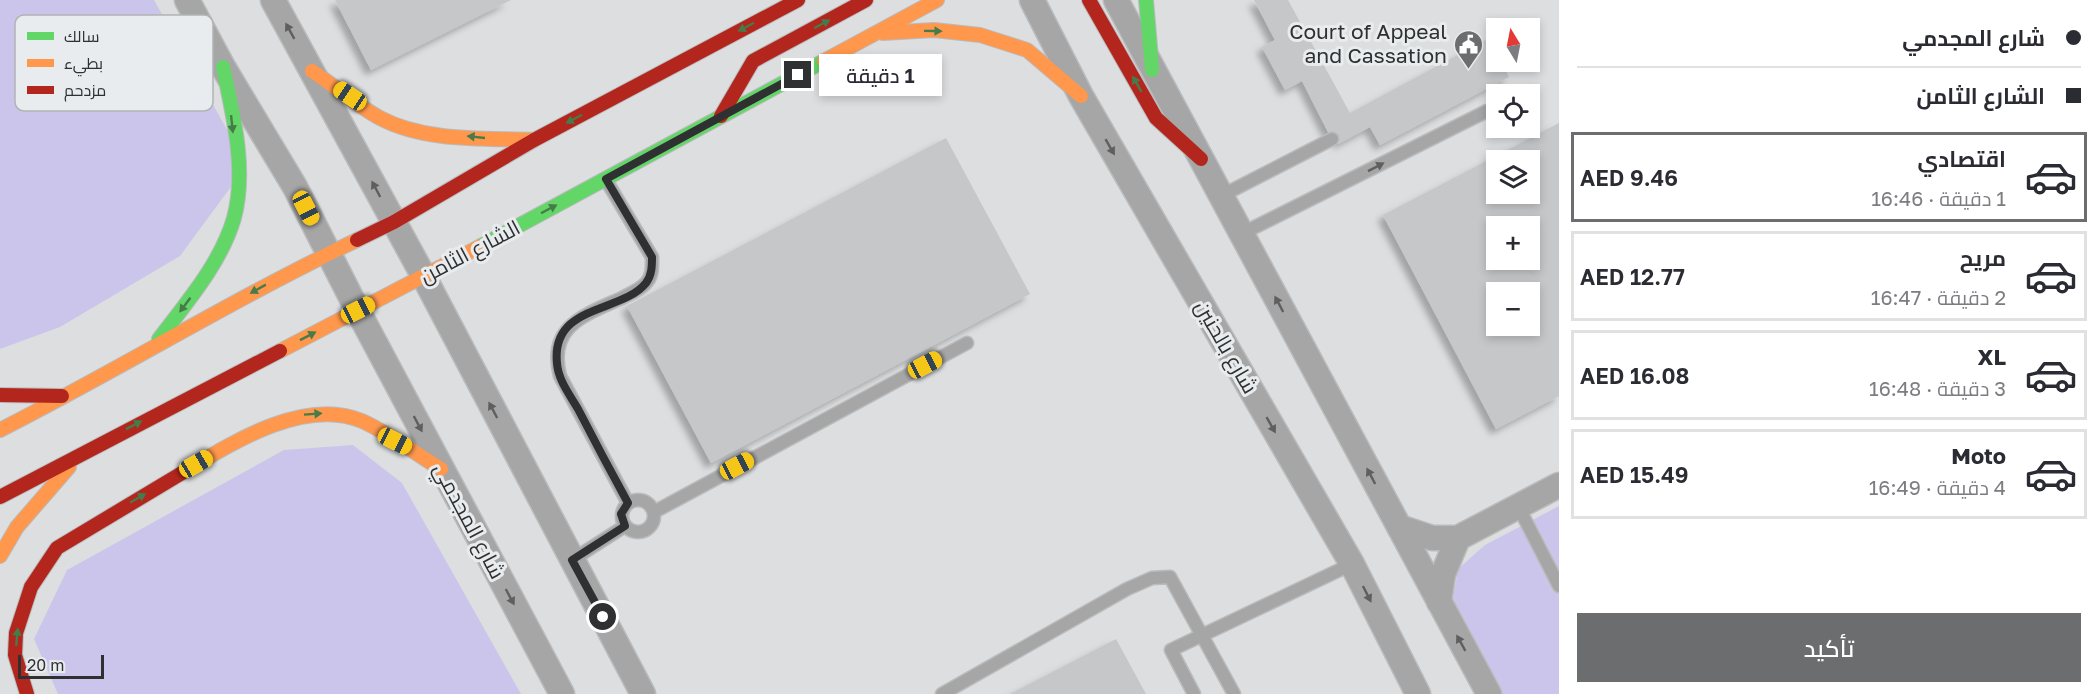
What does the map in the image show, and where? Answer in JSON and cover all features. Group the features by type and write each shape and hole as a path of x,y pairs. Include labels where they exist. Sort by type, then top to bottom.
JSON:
{"street":[{"name":"شارع المجدمي","path":"187,0 195,15"},
{"path":"273,0 424,277 644,694"},
{"path":"0,430 67,396 328,251 394,222 534,140 798,0"},
{"path":"721,116 753,61 866,0"},
{"name":"الشارع الثامن","path":"0,497 82,452 424,277 937,0"},
{"name":"شارع بالحنين","path":"1032,0 1081,96 1352,564 1418,694"},
{"path":"1089,0 1156,118 1201,159"},
{"path":"1116,0 1489,694"},
{"path":"1146,0 1152,70"},
{"path":"875,33 934,30 980,35 1027,50 1081,96"},
{"name":"شارع المجدمي","path":"213,48 295,187 441,469 562,694"},
{"path":"153,348 199,286 228,234 233,218 238,191 239,164 223,67"},
{"path":"312,71 387,122 438,133 534,140"},
{"path":"0,395 67,396"},
{"path":"27,694 15,655 16,633 31,587 57,548 215,453 296,416 330,413 362,421 441,469"},
{"path":"0,556 17,527 82,452"},
{"path":"1399,527 1432,538 1458,538 1559,484"},
{"path":"1439,602 1443,574 1458,538"}],"lane":[{"path":"1241,234 1486,112"},
{"path":"1221,196 1332,139"},
{"path":"606,179 652,257 652,271 646,284 634,292 574,321 560,340 557,364 560,376 628,503"},
{"path":"654,512 967,343"},
{"path":"634,500 646,501 654,512 653,524 648,529 636,532 625,526 621,514 628,503 634,500"},
{"path":"1518,506 1559,586"},
{"path":"572,560 625,526"},
{"path":"1194,694 1171,650 1352,564"},
{"path":"942,694 1103,601 1152,578 1170,577 1234,694"}],"shaded area":[{"path":"0,0 154,0 162,15 15,15 15,111 213,111 213,105 247,165 180,256 60,327 0,349"},
{"path":"353,445 402,483 521,694 58,694 34,639 67,570 284,450"},
{"path":"1559,506 1559,694 1498,694 1452,605 1458,569 1485,545"}],"building":[{"path":"335,0 511,0 371,70"},
{"name":"Court of Appeal and Cassation","path":"1254,0 1288,0 1350,113 1486,40 1486,72 1506,72 1509,77 1496,84 1486,84 1486,89 1380,145 1370,127 1338,144 1339,135 1328,132 1302,81 1285,90 1262,47 1275,40"},
{"path":"1559,123 1559,396 1496,429 1383,215 1486,161 1486,204 1540,204 1540,150 1507,150 1530,138 1540,138 1540,133"},
{"path":"946,138 1030,294 711,463 627,306"},
{"path":"1116,639 1146,694 1010,694"}],"traffic: fast":[{"path":"1146,0 1152,70"},
{"path":"481,246 824,61"},
{"path":"159,339 212,266 221,251 234,218 238,200 239,162 223,67"}],"traffic: slow":[{"path":"824,61 937,0"},
{"path":"883,33 934,30 980,35 1027,50 1081,96"},
{"path":"312,71 371,113 397,126 435,135 534,140"},
{"path":"0,430 357,240"},
{"path":"280,351 481,246"},
{"path":"187,470 249,435 295,418 318,414 340,415 362,421 441,469"},
{"path":"0,556 17,527 69,467"}],"traffic: jam":[{"path":"357,240 394,222 534,140 798,0"},
{"path":"721,116 753,61 866,0"},
{"path":"1089,0 1156,118 1201,159"},
{"path":"0,497 280,351"},
{"path":"0,395 62,396"},
{"path":"27,694 15,655 16,633 31,587 57,548 187,470"}],"place":[{"name":"Court of Appeal and Cassation","path":"1468,70"}],"route":[{"path":"603,617 572,560 625,526 621,514 628,503 560,376 557,352 560,340 574,321 634,292 646,284 652,271 652,257 606,179 798,75"}]}
